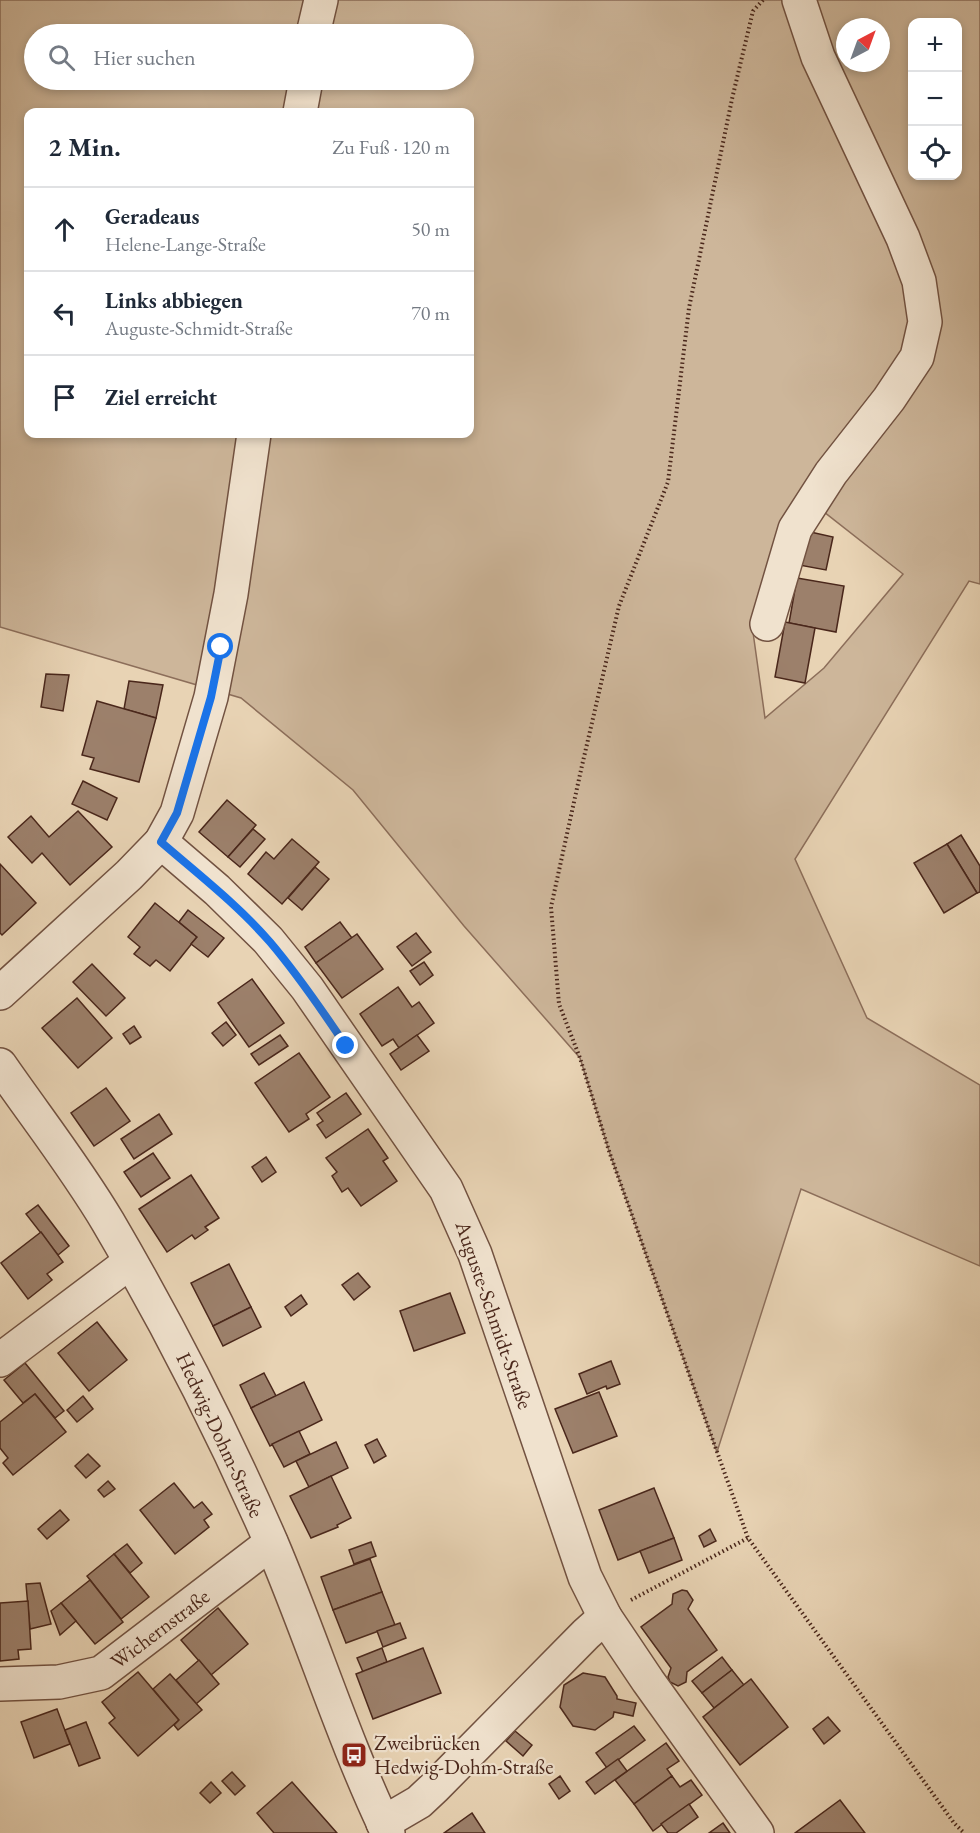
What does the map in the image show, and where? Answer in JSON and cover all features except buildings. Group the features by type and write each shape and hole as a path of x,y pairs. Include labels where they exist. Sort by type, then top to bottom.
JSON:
{"street":[{"path":"315,24 321,0"},
{"path":"767,624 795,529 831,473 889,399 917,357 925,322 919,281 903,238 818,57 799,0"},
{"path":"301,108 304,90"},
{"path":"0,993 82,919 161,842 177,813 211,697 231,594 253,438"},
{"name":"Auguste-Schmidt-Straße","path":"161,842 217,890 268,940 288,964 446,1189 475,1254 585,1577 605,1617 757,1833"},
{"name":"Hedwig-Dohm-Straße","path":"0,1065 107,1221 200,1389 271,1543 354,1755 386,1828"},
{"path":"0,1360 130,1262"},
{"name":"Wichernstraße","path":"0,1684 59,1682 101,1673 120,1661 271,1543"},
{"path":"386,1828 435,1787 605,1617"}],"path":[{"path":"763,0 753,11 734,88 689,308 668,482 619,606 551,908 559,1004 580,1058 610,1154 748,1538 954,1823 964,1833"},
{"path":"605,1617 628,1601 748,1538"}],"shaded area":[{"path":"0,0 980,0 980,584 969,581 795,859 867,1018 980,1085 980,1266 801,1189 717,1452 610,1154 580,1058 464,926 353,790 241,698 0,627","holes":["918,369 819,508 903,574 824,668 765,718 752,625 801,496 899,374"]}],"place":[{"name":"Zweibrücken Hedwig-Dohm-Straße","path":"354,1755"}],"route":[{"path":"221,647 211,697 177,813 161,842 217,890 268,940 307,988 346,1046"}]}
